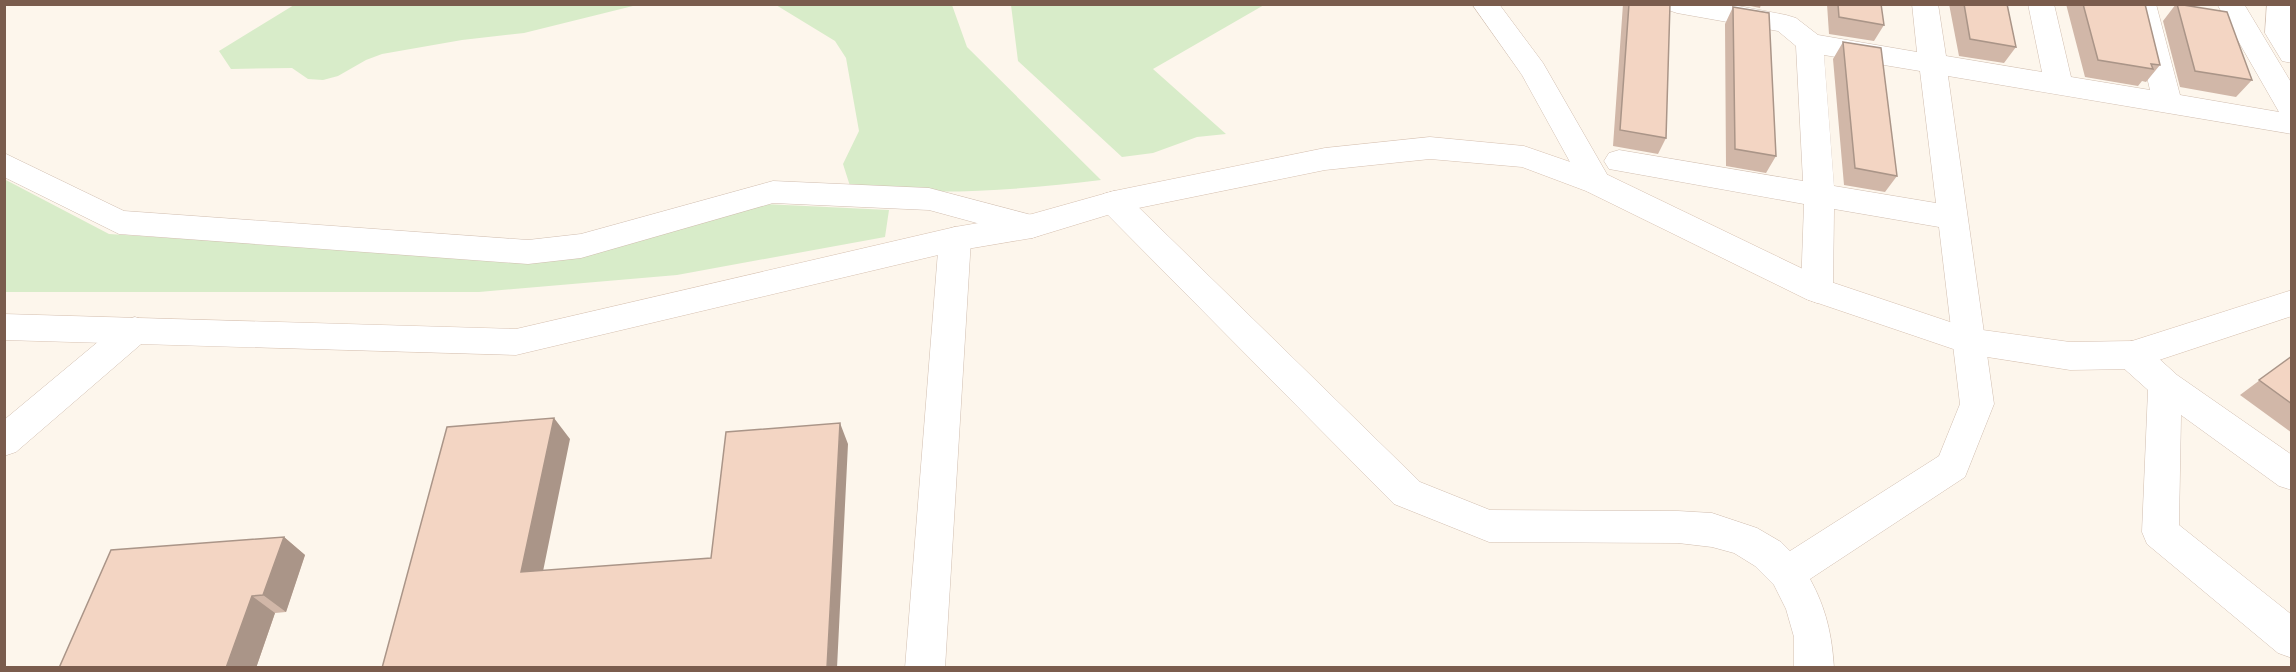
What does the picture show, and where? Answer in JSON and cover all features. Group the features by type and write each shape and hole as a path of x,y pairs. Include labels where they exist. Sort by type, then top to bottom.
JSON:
{"street":[{"path":"1485,4 1533,70 1597,183"},
{"path":"1677,4 1785,24 1810,43 2292,124"},
{"path":"1787,573 1952,466 1977,404 1925,4"},
{"path":"2041,4 2059,85"},
{"path":"2143,4 2168,104"},
{"path":"2230,4 2292,109"},
{"path":"2280,4 2279,33 2292,54"},
{"path":"1810,43 1819,195 1817,290"},
{"path":"4,327 516,342 955,239 1032,226 1114,202 1325,159 1430,148 1524,157 1597,183 1817,290 1968,341 2070,356 2132,355 2292,303"},
{"path":"1619,161 1954,219"},
{"path":"4,164 119,222 528,252 581,246 773,192 929,199 1032,226"},
{"path":"1114,202 1407,493 1489,526 1677,527 1712,530 1744,540 1768,554 1787,573 1804,605 1813,637 1814,668"},
{"path":"925,668 955,239"},
{"path":"4,441 135,330"},
{"path":"2132,355 2165,385 2292,475"},
{"path":"2165,385 2160,532 2292,640"}],"green space":[{"path":"1011,4 1264,5 1153,69 1226,134 1197,137 1153,153 1122,157 1018,61"},
{"path":"294,5 637,5 524,33 462,40 382,54 338,76 323,80 308,79 292,68 231,69 219,51"},
{"path":"776,5 952,5 967,47 1101,180 1038,187 944,192 850,186 843,164 859,131 846,58 835,41"},
{"path":"4,179 109,234 529,261 764,204 889,210 885,237 677,275 479,292 5,292"}],"building":[{"path":"1629,4 1670,4 1666,138 1620,130"},
{"path":"1838,4 1881,4 1884,25 1839,17"},
{"path":"1964,4 2007,4 2016,47 1970,39"},
{"path":"2083,4 2145,4 2160,65 2151,64 2153,69 2098,60"},
{"path":"2177,4 2227,12 2252,80 2195,71"},
{"path":"1733,7 1769,13 1776,156 1735,149"},
{"path":"1843,42 1881,48 1897,176 1855,168"},
{"path":"2292,356 2292,404 2259,380"},
{"path":"554,418 521,572 711,558 726,432 840,423 827,668 382,668 447,427"},
{"path":"284,537 263,595 252,596 226,668 59,668 111,550"}]}
